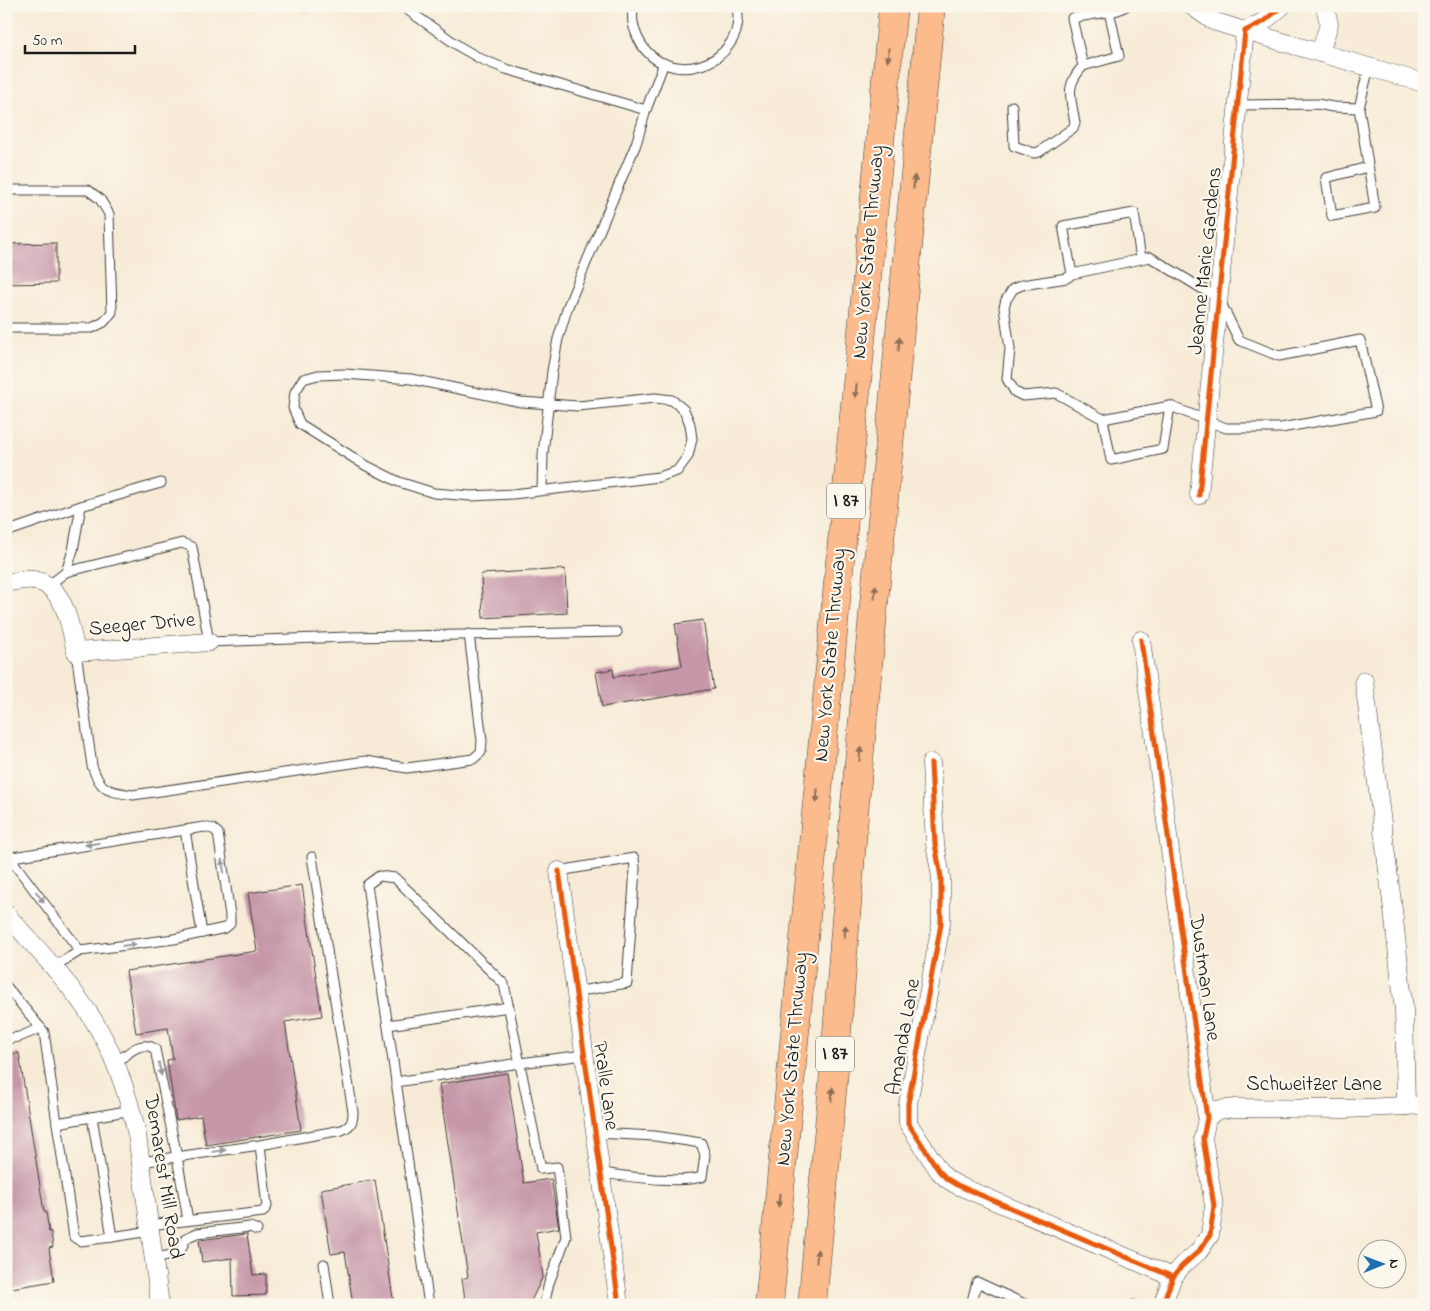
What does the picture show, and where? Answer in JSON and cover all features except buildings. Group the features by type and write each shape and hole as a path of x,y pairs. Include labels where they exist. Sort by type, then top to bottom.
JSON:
{"highway":[{"name":"New York State Thruway","path":"769,1305 893,6"},
{"name":"New York State Thruway","path":"812,1305 833,1083 856,793 931,6"}],"street":[{"path":"1192,6 1214,21 1424,83"},
{"path":"1245,31 1263,22 1282,6"},
{"path":"1320,53 1329,24 1325,6"},
{"name":"Jeanne Marie Gardens","path":"1199,495 1245,31"},
{"path":"6,582 33,580 48,586"},
{"name":"Seeger Drive","path":"48,586 61,599 76,652 209,642"},
{"name":"Dustman Lane","path":"1141,640 1208,1118 1203,1138 1214,1206 1210,1235 1199,1251 1173,1277 1162,1305"},
{"path":"1364,681 1392,900 1415,1106"},
{"name":"Amanda Lane","path":"931,763 935,844 941,877 941,924 908,1104 908,1123 939,1171 957,1185 1173,1277"},
{"name":"Pralle Lane","path":"559,871 618,1305"},
{"name":"Demarest Mill Road","path":"6,914 53,968 91,1017 116,1063 132,1110 142,1162 160,1305"},
{"name":"Schweitzer Lane","path":"1208,1118 1217,1110 1235,1108 1346,1109 1415,1106"}],"lane":[{"path":"402,6 460,48 481,59 506,69 646,110"},
{"path":"634,6 632,12 634,29 641,45 653,57 664,64 684,69 701,66 716,59 728,47 736,32 739,15 737,6"},
{"path":"1083,66 1072,18 1126,6"},
{"path":"1012,106 1014,146 1034,153 1039,152 1073,128 1075,123 1070,92 1073,77 1083,66 1119,56 1109,11"},
{"path":"542,490 543,454 552,371 558,339 568,306 636,144 646,110 664,64"},
{"path":"1368,167 1326,178 1332,216 1375,208 1358,108 1369,67"},
{"path":"1238,105 1317,104 1358,108"},
{"path":"6,190 88,190 100,198 109,214 112,312 104,322 92,328 6,328"},
{"path":"1072,274 1063,226 1134,213 1141,259"},
{"path":"1150,257 1219,299 1239,340 1279,356 1360,340 1376,411 1281,428 1226,428 1170,406 1103,419 1056,393 1023,396 1015,392 1007,379 1010,349 1004,307 1009,293 1022,285 1067,278 1072,274 1150,257"},
{"path":"345,374 412,379 522,402 578,406 655,398 672,400 684,410 690,424 692,440 688,456 677,471 659,477 542,490 471,496 434,493 399,482 365,465 300,424 293,408 295,392 303,379 318,375 345,374"},
{"path":"1103,419 1111,460 1163,449 1170,406"},
{"path":"6,532 82,506 161,484"},
{"path":"66,572 73,550 82,506"},
{"path":"48,586 66,572 182,543 192,547 209,642 469,634 617,632"},
{"path":"76,652 92,766 97,781 110,791 133,795 366,761 407,768 473,759 481,752 482,741 469,634"},
{"path":"53,968 80,951 174,939 225,928 230,924 218,833 213,829 204,827 29,853 8,858 80,951"},
{"path":"185,830 202,933"},
{"path":"142,1162 260,1145 342,1130 350,1126 353,1121 354,1112 312,857"},
{"path":"559,871 634,858 635,869 627,983 576,992"},
{"path":"429,1305 367,885 379,876 394,878 504,984 542,1169 557,1167 566,1237 549,1283 544,1305"},
{"path":"6,986 44,1032 74,1237 80,1241 112,1237 188,1220 263,1212 268,1206 260,1145"},
{"path":"388,1025 509,1007"},
{"path":"6,1039 20,1037 40,1028"},
{"path":"116,1063 132,1050 143,1045 150,1045 155,1049 188,1220"},
{"path":"396,1082 584,1055"},
{"path":"57,1123 132,1110"},
{"path":"92,1118 112,1237"},
{"path":"595,1133 655,1136 701,1143 705,1155 702,1177 691,1180 600,1173"},
{"path":"154,1258 179,1254 186,1238 197,1233 250,1227 257,1230"},
{"path":"324,1264 330,1305"},
{"path":"971,1305 978,1282 1027,1305"}],"green space":[{"path":"295,6 373,6 304,11"}],"cycle path":[{"path":"1199,495 1245,31 1263,22 1282,6"},
{"path":"1141,640 1207,1118 1203,1138 1214,1206 1210,1235 1199,1251 1173,1277 1162,1305"},
{"path":"931,763 935,844 941,877 941,924 908,1104 908,1123 939,1171 957,1185 1173,1277"},
{"path":"559,871 619,1305"}]}
